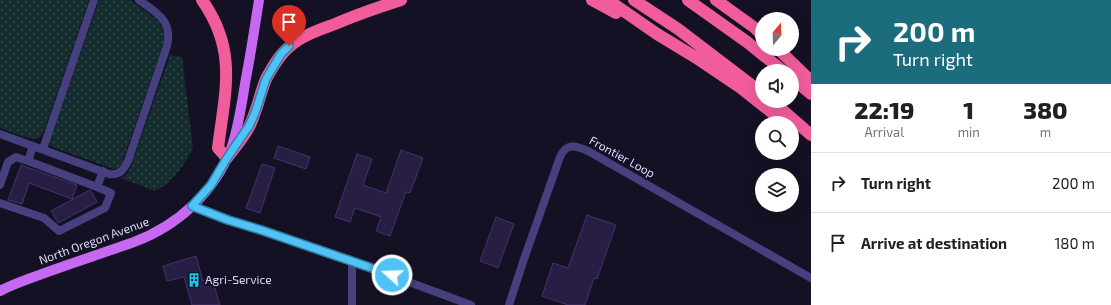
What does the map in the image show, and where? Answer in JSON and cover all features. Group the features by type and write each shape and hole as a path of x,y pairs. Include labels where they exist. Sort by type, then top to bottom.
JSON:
{"highway":[{"path":"202,0 216,23 225,51 226,92 218,148 227,158 249,126 255,113 266,79 273,66 281,54 289,46 318,30 401,0"},
{"path":"592,0 622,17 658,34"},
{"path":"608,0 695,57 776,116"},
{"path":"634,0 678,29 755,88"},
{"path":"688,0 747,42 774,64"},
{"path":"716,0 755,28"},
{"path":"785,56 811,81"},
{"path":"799,84 811,94"},
{"path":"780,108 811,135"},
{"path":"799,134 811,143"}],"main road":[{"name":"North Oregon Avenue","path":"0,291 31,278 135,242 168,225 192,206 211,185 227,158 241,111 259,0"}],"street":[{"path":"43,149 94,0"},
{"path":"0,134 103,172 116,174 121,172 124,168 168,42 168,30 164,21 157,13 139,0"},
{"path":"28,161 33,146"},
{"name":"Frontier Loop","path":"510,305 560,157 564,150 573,146 588,151 811,278"},
{"path":"0,185 8,162 16,157 111,193 105,208 59,231 44,218 0,203"},
{"path":"97,188 103,172"},
{"path":"192,206 228,220 352,261 471,305"},
{"path":"352,261 352,305"}],"green space":[{"path":"0,0 89,0 44,131 38,138 34,139 24,137 0,128"},
{"path":"99,0 131,0 158,21 164,34 164,42 122,163 115,169 50,145 50,141"},
{"path":"170,55 182,57 193,148 184,164 174,177 166,185 154,191 121,178 126,175 130,169"}],"building":[{"path":"278,146 310,157 306,169 274,158"},
{"path":"401,150 423,158 410,193 406,192 390,236 376,231 381,217 355,208 350,222 335,217 357,154 372,159 363,185 386,193"},
{"path":"262,164 275,168 260,213 246,208"},
{"path":"21,165 77,185 72,199 29,183 22,204 8,200"},
{"path":"90,190 97,202 58,223 51,211"},
{"path":"587,215 616,225 597,279 594,278 585,305 568,305 542,296 553,263 568,268"},
{"path":"496,217 514,224 498,268 480,261"},
{"name":"Agri-Service","path":"196,256 203,281 212,278 220,305 192,305 184,277 167,281 163,266"}],"place":[{"name":"Agri-Service","path":"194,280"}],"route":[{"path":"289,46 281,54 266,79 255,113 242,138 227,158 211,185 192,206 228,220 392,275"}]}
